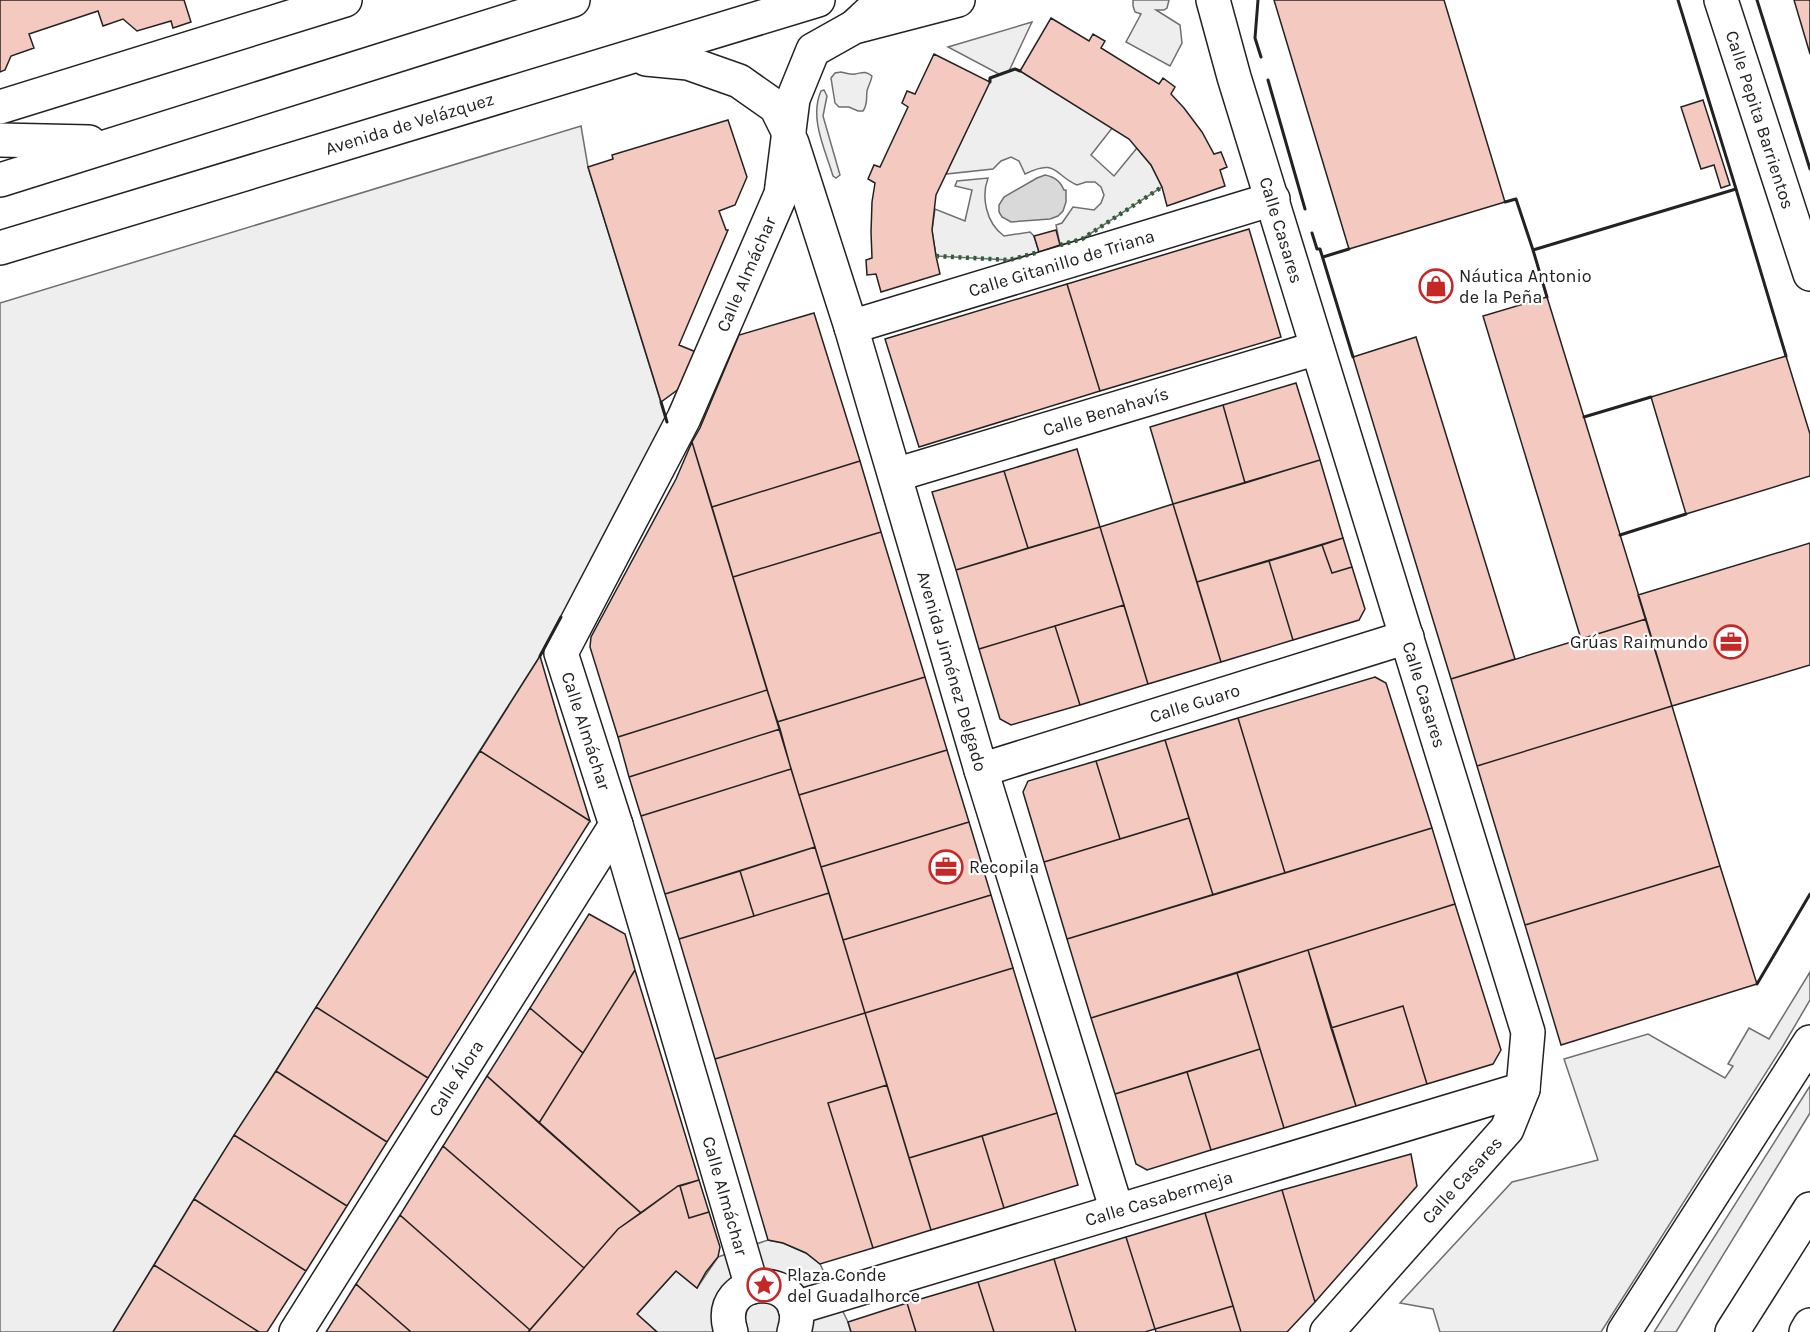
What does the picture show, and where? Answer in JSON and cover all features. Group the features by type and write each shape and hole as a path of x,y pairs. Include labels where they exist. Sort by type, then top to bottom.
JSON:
{"main road":[{"path":"0,107 345,0"},
{"path":"0,180 573,0"},
{"name":"Avenida de Velázquez","path":"0,248 818,0"},
{"path":"854,27 884,0"},
{"path":"854,27 957,0"},
{"name":"Calle Casares","path":"1213,0 1234,77 1528,1032 1523,1089 1507,1129 1327,1332"},
{"name":"Calle Pepita Barrientos","path":"1721,0 1810,274"},
{"name":"Calle Almáchar","path":"752,1287 616,825 561,653 684,418 781,194 793,99 813,50 854,27"},
{"name":"Avenida Jiménez Delgado","path":"629,58 688,63 739,81 776,106 789,133 851,327 981,770 1117,1211"},
{"path":"0,140 121,142"},
{"name":"Calle Gitanillo de Triana","path":"851,327 1273,200"},
{"name":"Calle Benahavís","path":"895,476 1317,348"},
{"name":"Calle Guaro","path":"981,770 1407,637"},
{"name":"Calle Álora","path":"296,1332 616,825"},
{"path":"1624,1332 1810,1042"},
{"name":"Calle Casabermeja","path":"794,1320 1117,1211 1523,1089"},
{"path":"1732,1332 1804,1218 1810,1193"},
{"path":"731,1332 730,1308 735,1299 742,1291 762,1285 773,1286 790,1299 794,1320"},
{"path":"1806,1332 1810,1325"}],"shaded area":[{"path":"1133,0 1169,0 1167,8 1156,10 1180,25 1182,43 1170,66 1126,42 1141,14 1135,12"},
{"path":"1032,22 1009,71 1015,69 1020,71 1113,127 1091,155 1114,176 1137,148 1151,165 1162,187 1082,239 1060,245 1056,225 1062,223 1073,207 1094,210 1101,203 1104,195 1101,187 1095,182 1077,185 1049,168 1035,169 1025,174 1019,161 1011,157 1001,161 993,169 946,174 990,78 999,74 948,47"},
{"path":"865,72 872,76 863,111 839,107 835,103 831,78 835,73 852,74"},
{"path":"824,90 827,96 823,116 840,175 836,178 833,176 817,123 818,101 821,91"},
{"path":"581,126 588,167 667,422 540,656 194,1199 113,1332 0,1332 0,303"},
{"path":"1045,175 1057,180 1066,190 1066,202 1063,211 1058,216 1050,219 1011,222 1002,217 999,205 1004,197"},
{"path":"988,178 985,201 993,224 1004,236 1030,232 1034,236 1039,252 1009,260 936,256 932,230 935,209 965,221 972,190 955,186 957,181"},
{"path":"1810,972 1810,1000 1601,1332 1440,1332 1433,1309 1400,1303 1512,1182 1598,1160 1564,1059 1648,1034 1725,1078 1733,1066 1728,1064 1749,1028 1769,1039"},
{"path":"1810,1086 1810,1113 1676,1332 1654,1332"},
{"name":"Plaza Conde del Guadalhorce","path":"768,1240 783,1243 806,1253 820,1264 851,1332 657,1332 637,1314 676,1271 697,1288 718,1257"}],"building":[{"path":"0,0 184,0 191,22 173,28 171,21 137,31 123,19 103,26 98,11 29,34 34,48 11,56 5,70 0,72"},
{"path":"1274,0 1444,0 1505,202 1349,249"},
{"path":"1794,0 1810,0 1810,54"},
{"path":"1051,18 1089,41 1093,34 1105,41 1101,48 1159,84 1163,78 1175,87 1171,94 1202,132 1214,154 1221,152 1227,167 1220,170 1225,186 1167,206 1162,187 1151,165 1129,139 1020,71"},
{"path":"934,54 990,82 936,195 932,230 940,274 881,292 876,274 867,275 866,260 872,258 872,202 875,183 868,179 874,165 880,167 908,107 902,103 907,91 915,94"},
{"path":"1703,100 1730,185 1721,188 1714,165 1701,169 1681,107"},
{"path":"728,120 747,177 735,205 719,211 726,230 728,230 679,345 696,352 680,388 661,402 588,167 613,159 612,155"},
{"path":"1249,229 1281,337 1100,391 1067,284"},
{"path":"1056,230 1060,245 1039,252 1034,236"},
{"path":"1067,284 1100,391 919,447 885,339"},
{"path":"1547,297 1646,619 1581,639 1483,316"},
{"path":"814,313 860,461 712,507 692,442 739,335"},
{"path":"1416,337 1515,659 1451,679 1353,357"},
{"path":"1786,356 1810,434 1810,476 1686,514 1651,397"},
{"path":"1296,383 1320,460 1245,483 1223,405"},
{"path":"1223,405 1245,483 1173,504 1150,427"},
{"path":"692,442 767,690 618,737 590,647 591,637 676,479"},
{"path":"1077,449 1100,527 1028,548 1004,471"},
{"path":"1320,460 1343,538 1197,582 1173,504"},
{"path":"860,461 881,532 733,577 712,507"},
{"path":"1004,471 1028,548 956,570 932,492"},
{"path":"1173,504 1221,662 1148,684 1100,527"},
{"path":"1100,527 1124,605 979,649 956,570"},
{"path":"881,532 925,677 777,722 733,577"},
{"path":"1343,538 1352,567 1332,573 1322,545"},
{"name":"Grúas Raimundo","path":"1810,543 1810,665 1672,706 1638,595"},
{"path":"1322,545 1332,573 1352,567 1365,609 1359,620 1293,640 1269,561"},
{"path":"1269,561 1293,640 1221,662 1197,582"},
{"path":"1124,605 1148,684 1080,705 1055,626"},
{"path":"1646,619 1672,706 1477,766 1451,679"},
{"path":"1055,626 1080,705 1011,725 1000,719 979,649"},
{"path":"540,656 559,721 590,821 480,751"},
{"path":"925,677 947,750 799,795 777,722"},
{"path":"1375,677 1386,683 1432,828 1285,873 1238,718"},
{"path":"767,690 780,729 629,777 618,737"},
{"path":"1672,706 1720,866 1525,925 1477,766"},
{"path":"1238,718 1285,873 1213,895 1165,740"},
{"path":"780,729 791,769 641,816 629,777"},
{"path":"1165,740 1189,818 1120,839 1096,761"},
{"path":"947,750 969,822 821,867 799,795"},
{"path":"480,751 590,821 428,1078 316,1007"},
{"path":"1096,761 1120,839 1044,862 1023,792 1028,781"},
{"path":"791,769 815,847 665,894 641,816"},
{"path":"1189,818 1213,895 1067,939 1044,862"},
{"path":"969,822 991,895 843,940 821,867"},
{"path":"1432,828 1455,904 1091,1018 1067,939"},
{"path":"815,847 829,893 754,916 740,871"},
{"path":"1720,866 1757,984 1561,1045 1525,925"},
{"path":"740,871 754,916 679,939 665,894"},
{"path":"829,893 865,1013 715,1059 679,939"},
{"path":"991,895 1013,968 865,1013 843,940"},
{"path":"1455,904 1501,1050 1493,1064 1427,1084 1403,1006 1331,1028 1308,950"},
{"path":"589,914 625,934 635,970 583,1053 530,1008"},
{"path":"1308,950 1356,1106 1284,1128 1237,973"},
{"path":"1013,968 1057,1113 909,1158 865,1013"},
{"path":"635,970 699,1180 678,1186 641,1213 539,1123"},
{"path":"1237,973 1260,1049 1115,1094 1091,1018"},
{"path":"1403,1006 1427,1084 1356,1106 1331,1028"},
{"path":"316,1007 428,1078 387,1142 276,1071"},
{"path":"530,1008 583,1053 539,1123 487,1076"},
{"path":"865,1013 887,1085 828,1103 873,1248 820,1264 806,1253 783,1243 768,1240 715,1059"},
{"path":"1260,1049 1284,1128 1211,1150 1187,1072"},
{"path":"276,1071 387,1142 347,1206 234,1135"},
{"path":"1187,1072 1211,1150 1147,1170 1136,1164 1115,1094"},
{"path":"487,1076 641,1213 618,1229 584,1268 443,1146"},
{"path":"887,1085 931,1230 873,1248 828,1103"},
{"path":"1057,1113 1078,1185 1004,1208 982,1136"},
{"path":"234,1135 347,1206 306,1271 194,1199"},
{"path":"982,1136 1004,1208 931,1230 909,1158"},
{"path":"443,1146 584,1268 530,1330 400,1215"},
{"path":"1411,1154 1417,1186 1315,1302 1282,1190"},
{"path":"699,1180 709,1212 689,1218 680,1186"},
{"path":"680,1186 689,1218 709,1212 720,1247 718,1257 697,1288 676,1271 637,1314 657,1332 528,1332 618,1229"},
{"path":"1282,1190 1315,1302 1287,1332 1241,1332 1205,1213"},
{"path":"194,1199 306,1271 267,1332 259,1332 154,1265"},
{"path":"1205,1213 1233,1306 1155,1329 1126,1237"},
{"path":"400,1215 530,1330 528,1332 411,1332 356,1284"},
{"path":"1126,1237 1155,1329 1145,1332 1076,1332 1054,1259"},
{"path":"1054,1259 1076,1332 994,1332 978,1282"},
{"path":"154,1265 259,1332 113,1332"},
{"path":"978,1282 994,1332 916,1332 907,1303"},
{"path":"356,1284 411,1332 326,1332"},
{"path":"907,1303 916,1332 851,1332 848,1322"},
{"path":"1233,1306 1241,1332 1156,1332 1155,1329"}],"hedge":[{"path":"1060,245 1082,239 1162,187"},
{"path":"936,256 1009,260 1039,252"}],"wall":[{"path":"1258,0 1255,38 1261,57"},
{"path":"1678,0 1736,189"},
{"path":"1757,0 1810,169"},
{"path":"990,82 990,78 1015,69 1020,71"},
{"path":"1268,80 1305,209"},
{"path":"1547,297 1533,250 1736,189 1786,356"},
{"path":"1505,202 1516,199 1533,250"},
{"path":"1312,233 1317,249 1320,249 1353,357"},
{"path":"1323,257 1349,249"},
{"path":"1584,417 1651,397"},
{"path":"661,402 667,422"},
{"path":"1620,535 1686,514"},
{"path":"540,656 561,617"},
{"path":"1757,984 1810,894"}],"place":[{"name":"Náutica Antonio de la Peña","path":"1436,286"},
{"name":"Grúas Raimundo","path":"1731,642"},
{"name":"Recopila","path":"946,867"},
{"name":"Plaza Conde del Guadalhorce","path":"764,1285"}]}
